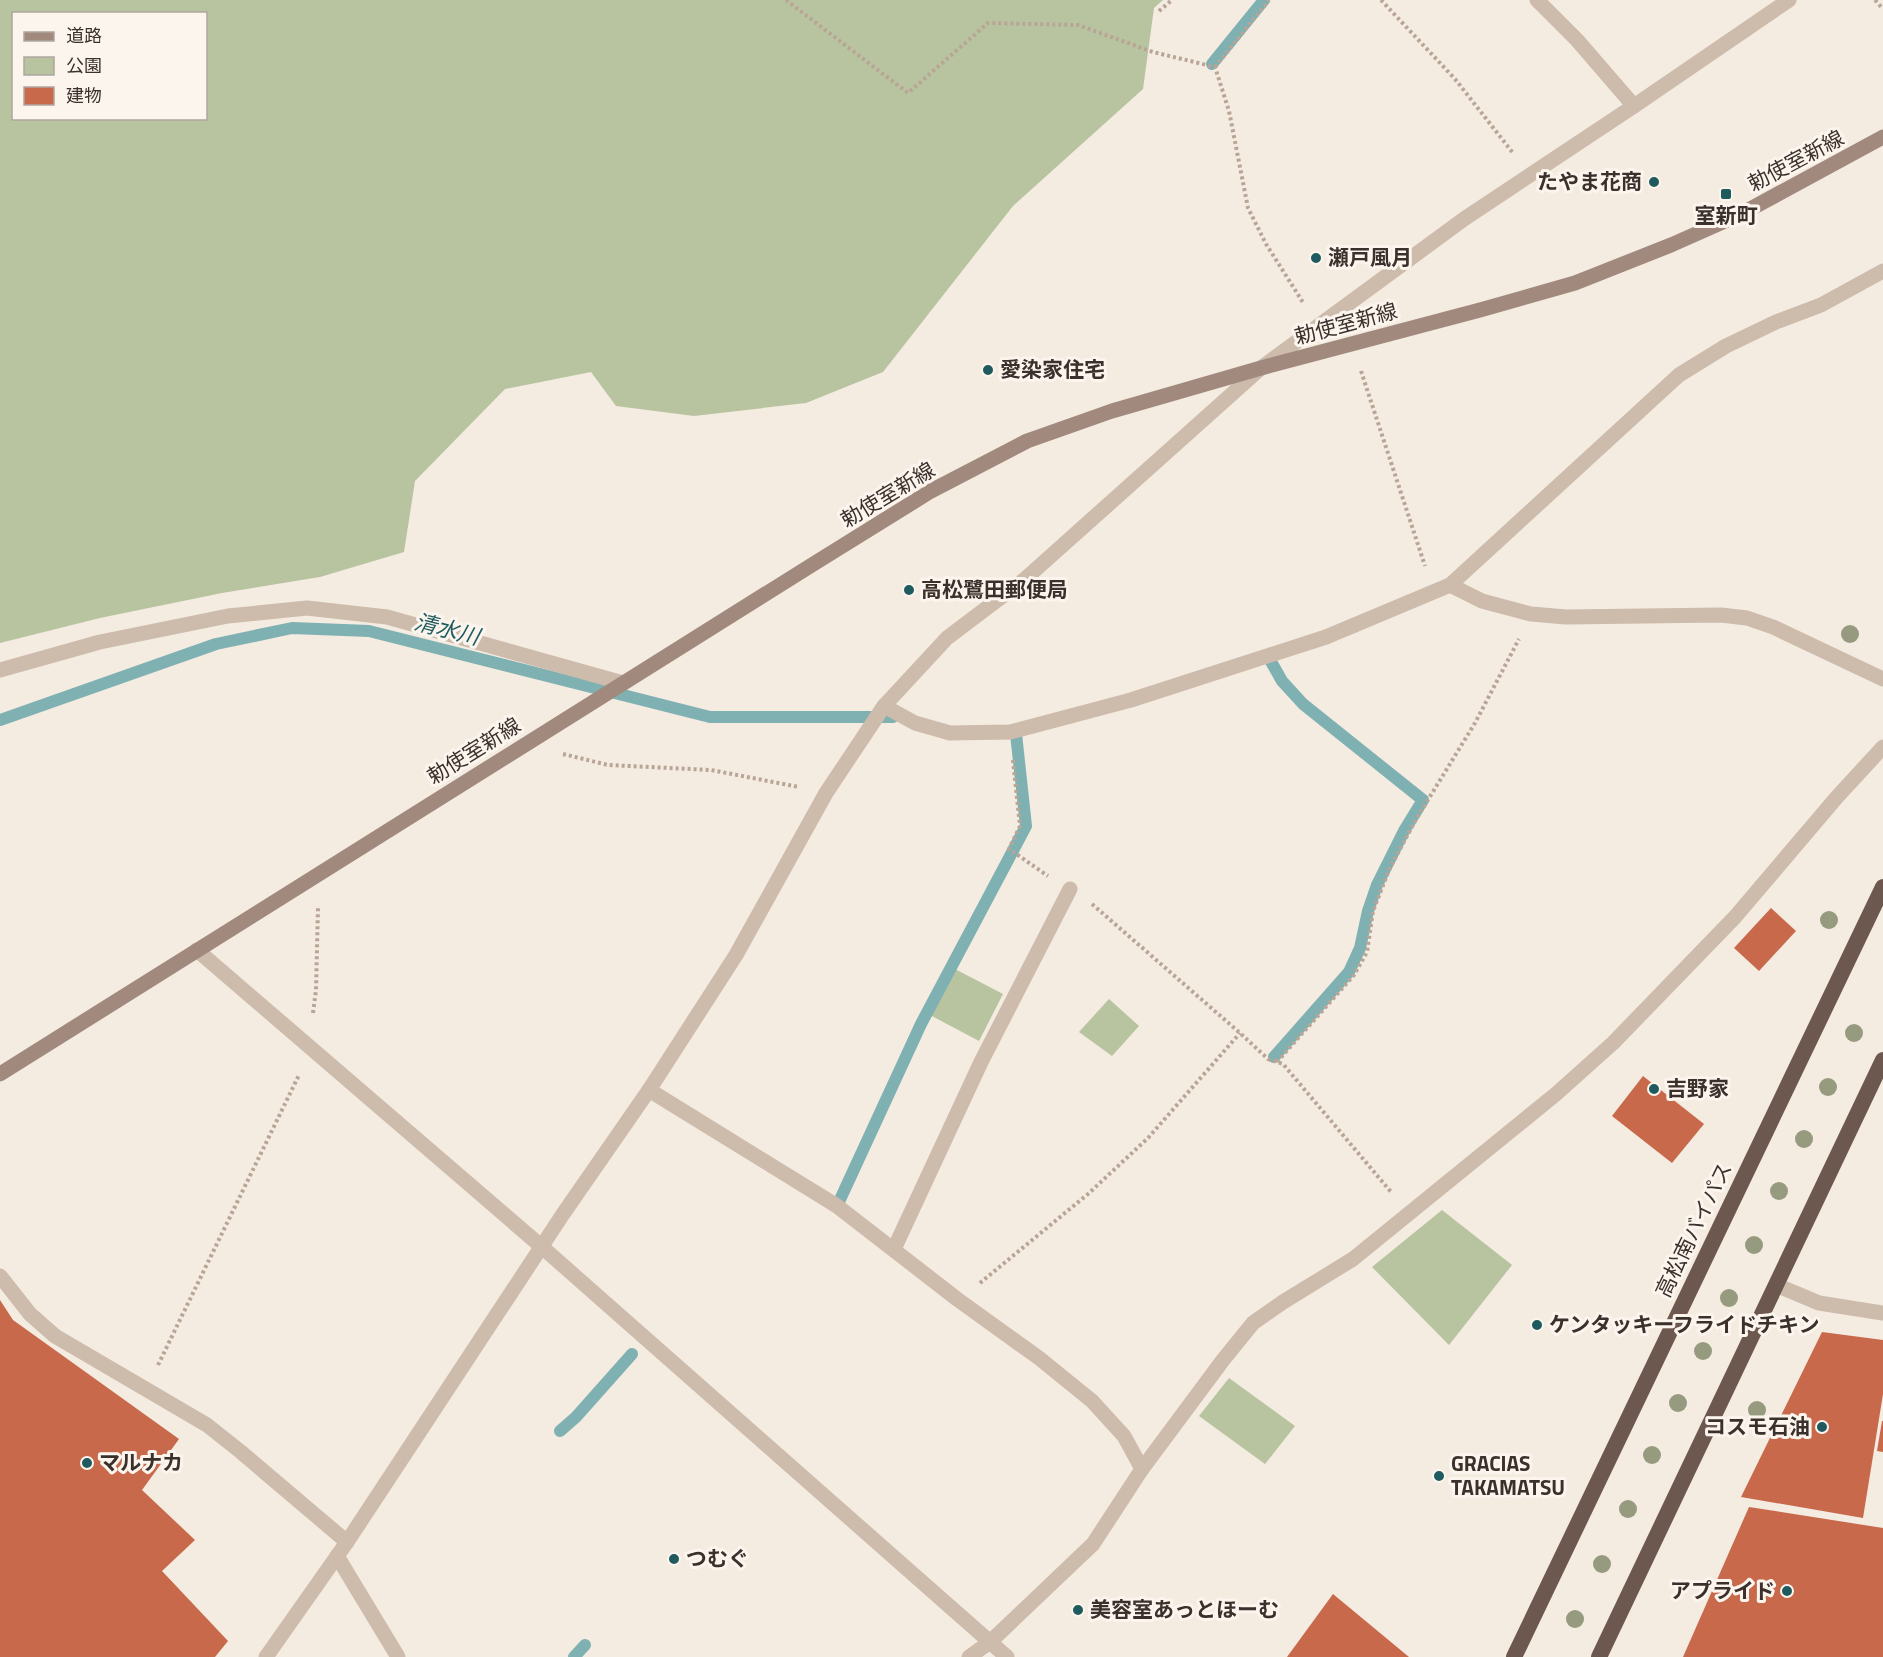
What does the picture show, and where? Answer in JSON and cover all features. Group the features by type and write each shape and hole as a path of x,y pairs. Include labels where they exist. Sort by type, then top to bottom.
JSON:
{"highway":[{"name":"高松南バイパス","path":"1514,1657 1883,887"},
{"path":"1599,1657 1883,1060"}],"main road":[{"name":"勅使室新線","path":"0,1074 931,492 1027,441 1112,411 1261,368 1575,283 1741,214 1883,137"}],"street":[{"path":"1537,0 1577,40 1634,106"},
{"path":"266,1657 347,1542 649,1090 736,955 826,793 884,706 947,638 1025,579 1261,368 1464,219 1789,0"},
{"path":"884,706 915,723 950,733 1010,732 1131,700 1326,637 1450,585 1678,375 1726,346 1776,322 1821,305 1883,271"},
{"path":"1450,585 1482,601 1530,614 1566,617 1692,614 1747,618 1773,627 1883,679"},
{"path":"0,670 100,642 228,616 307,608 387,617 621,684"},
{"path":"969,1657 990,1642 1093,1544 1142,1469 1253,1323 1353,1259 1556,1094 1612,1043 1735,917 1837,797 1883,747"},
{"path":"894,1249 981,1062 1070,889"},
{"path":"197,950 542,1247 1008,1657"},
{"path":"649,1090 837,1206 957,1299 1039,1358 1092,1401 1124,1436 1142,1469"},
{"path":"0,1276 30,1314 55,1336 207,1425 347,1542"},
{"path":"1776,1285 1819,1303 1883,1313"},
{"path":"337,1556 398,1657"}],"path":[{"path":"786,0 908,93 988,23 1078,25 1153,52 1215,67"},
{"path":"1159,11 1172,0"},
{"path":"1215,67 1269,0"},
{"path":"1381,0 1455,79 1531,175"},
{"path":"1875,0 1883,9"},
{"path":"1215,67 1229,111 1248,208 1266,244 1318,326"},
{"path":"1338,347 1361,371 1430,582 1450,585"},
{"path":"1277,1062 1354,975 1367,952 1375,906 1393,863 1415,821 1480,713 1530,614"},
{"path":"1010,732 1020,826 1009,849 1082,895 1268,1059 1283,1064 1409,1214"},
{"path":"544,733 556,753 608,765 711,770 826,793"},
{"path":"146,1390 308,1057 316,990 318,903 305,882"},
{"path":"957,1299 1102,1181 1148,1138 1240,1033"}],"green space":[{"path":"0,0 1163,0 1154,8 1143,89 1013,206 883,372 806,403 694,416 616,406 591,372 505,389 415,481 404,552 320,577 222,593 100,618 0,643"},
{"path":"953,968 1003,994 979,1041 930,1015"},
{"path":"1109,999 1139,1026 1112,1056 1079,1032"},
{"path":"1442,1210 1512,1265 1449,1345 1372,1267"},
{"path":"1229,1378 1295,1426 1265,1464 1199,1416"}],"building":[{"path":"1771,908 1796,931 1759,971 1734,948"},
{"path":"1643,1076 1704,1124 1672,1163 1612,1116"},
{"name":"マルナカ","path":"0,1300 13,1320 179,1439 142,1490 195,1540 162,1571 228,1641 215,1657 0,1657"},
{"name":"コスモ石油","path":"1822,1332 1883,1340 1883,1394 1863,1518 1741,1497"},
{"path":"1883,1421 1883,1452 1877,1451"},
{"name":"アプライド","path":"1749,1507 1883,1528 1883,1657 1683,1657"},
{"path":"1333,1594 1409,1657 1287,1657"}],"waterway":[{"path":"1212,64 1264,0"},
{"name":"清水川","path":"0,720 216,644 292,628 369,631 710,717 893,717"},
{"path":"1269,658 1282,681 1303,704 1423,800 1404,831 1377,885 1368,911 1360,948 1349,972 1274,1057"},
{"path":"838,1204 921,1024 1026,826 1016,734"},
{"path":"560,1431 576,1417 632,1354"},
{"path":"574,1657 585,1645"}],"place":[{"name":"たやま花商","path":"1654,182"},
{"name":"室新町","path":"1726,194"},
{"name":"瀬戸風月","path":"1316,258"},
{"name":"愛染家住宅","path":"988,370"},
{"name":"高松鷺田郵便局","path":"909,590"},
{"name":"吉野家","path":"1654,1089"},
{"name":"ケンタッキーフライドチキン","path":"1537,1325"},
{"name":"コスモ石油","path":"1822,1427"},
{"name":"マルナカ","path":"87,1463"},
{"name":"GRACIAS TAKAMATSU","path":"1439,1476"},
{"name":"つむぐ","path":"674,1559"},
{"name":"アプライド","path":"1787,1591"},
{"name":"美容室あっとほーむ","path":"1078,1610"}]}
